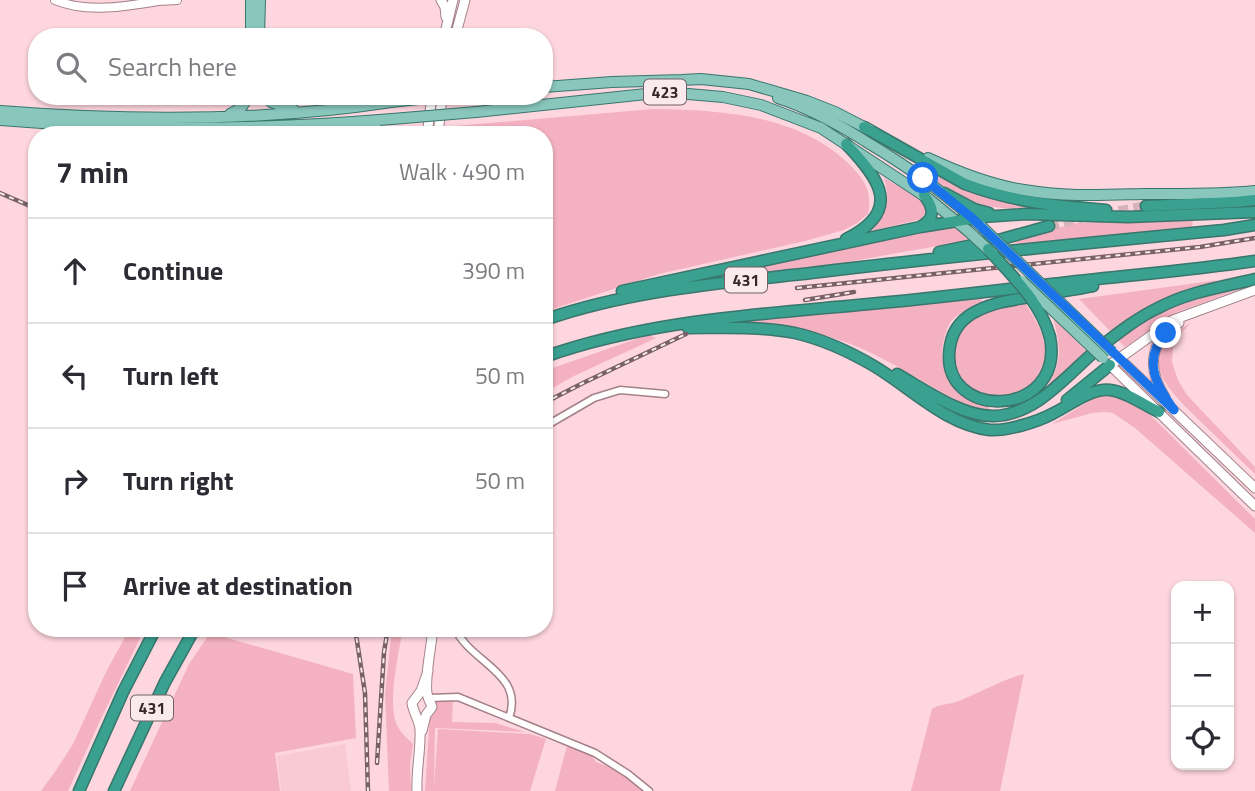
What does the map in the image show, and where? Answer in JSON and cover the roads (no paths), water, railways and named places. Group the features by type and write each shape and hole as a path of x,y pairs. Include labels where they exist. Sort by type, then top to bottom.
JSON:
{"highway":[{"path":"863,127 965,184 997,195 1058,206 1175,216"},
{"path":"809,251 854,235 873,221 878,211 880,199 872,173 846,144"},
{"path":"944,193 982,212 1006,215"},
{"path":"920,227 929,221 932,212 924,195"},
{"path":"1146,206 1255,200"},
{"path":"556,316 623,291 957,220 1006,215 1128,217 1255,212"},
{"name":"431","path":"553,317 617,299 664,291 850,268 1255,225"},
{"path":"850,268 965,247 1049,226"},
{"path":"988,249 1026,291 1036,305 1050,337 1051,356 1048,370 1041,382 1028,394 1012,401 992,402 974,396 959,383 951,368 949,351 954,331 961,322 978,310 1011,300 1184,271"},
{"name":"431","path":"553,353 597,340 675,324 958,296 1255,261"},
{"path":"650,328 767,330 824,340 862,355 958,407 983,415 1001,415 1020,410 1044,397 1101,347 1158,308 1191,295 1255,279"},
{"path":"801,335 824,342 874,366 960,421 990,430 1032,422 1053,410 1111,359"},
{"path":"1022,425 1049,416 1087,395 1108,390 1159,412"},
{"name":"431","path":"79,791 123,692 151,637"},
{"name":"431","path":"114,791 164,682 190,637"}],"main road":[{"path":"252,28 255,0"},
{"path":"255,0 259,28"},
{"path":"441,0 445,8 446,26"},
{"path":"446,26 453,0"},
{"path":"457,28 465,0"},
{"name":"423","path":"553,86 701,79 783,99 826,118 944,193 982,227 1111,359"},
{"path":"720,82 749,84 807,100 945,166 1001,186 1025,191 1101,195 1185,195 1255,191"},
{"name":"423","path":"553,104 683,92 761,105 821,128 924,195 957,220 1111,359"},
{"path":"221,117 236,112 243,105"},
{"path":"279,105 315,112"},
{"path":"0,111 95,117 221,117 315,112 368,105"},
{"path":"428,126 431,105"},
{"path":"439,126 443,105"},
{"name":"423","path":"294,126 542,105"},
{"name":"423","path":"0,120 121,126"},
{"path":"369,126 380,120"},
{"path":"1111,359 1173,320 1253,291"},
{"path":"1174,410 1160,389 1154,372 1154,355 1160,340 1172,327 1190,317 1253,291"},
{"path":"1111,359 1174,410 1255,488"},
{"path":"1111,359 1159,412 1255,506"},
{"path":"417,791 432,637"}],"street":[{"path":"55,0 84,7 177,0"},
{"path":"553,423 607,393 620,390 664,394"},
{"path":"461,637 510,688 512,712 509,718"},
{"path":"425,705 458,697 595,752 649,791"}],"tunnel":[{"path":"1104,214 1146,206"},
{"path":"1049,226 1081,218"}],"railway":[{"path":"0,193 28,205"},
{"path":"797,288 1200,247 1255,238"},
{"path":"805,300 854,292"},
{"path":"553,398 686,334"},
{"path":"356,637 365,693 368,791"},
{"path":"377,763 386,637"}]}
